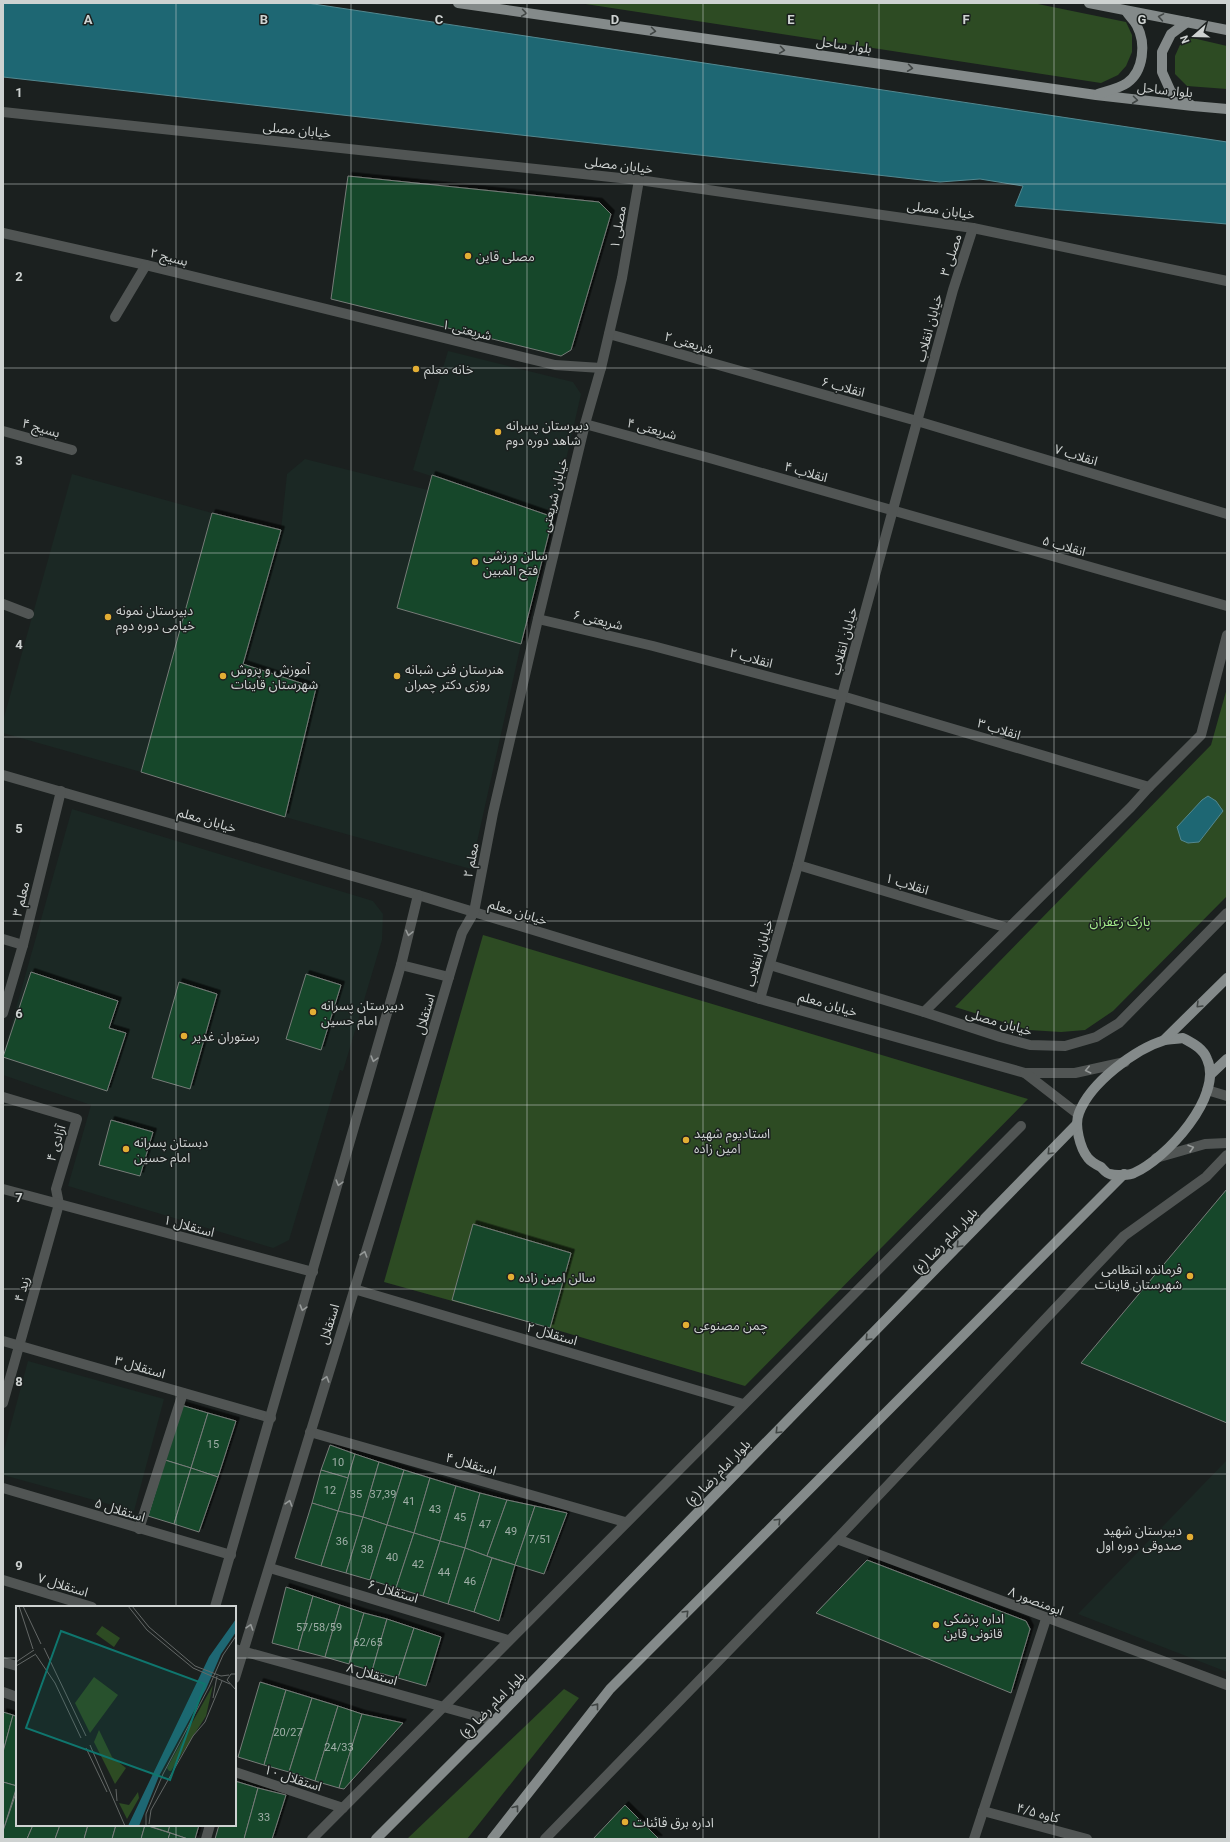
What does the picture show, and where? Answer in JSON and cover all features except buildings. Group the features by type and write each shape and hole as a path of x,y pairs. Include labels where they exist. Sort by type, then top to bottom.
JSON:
{"main road":[{"name":"بلوار ساحل","path":"458,3 1096,95 1193,106 1227,108"},
{"path":"1089,3 1227,30"},
{"path":"1096,95 1127,83 1138,71 1142,58 1141,41 1137,26 1126,11"},
{"path":"1187,22 1171,34 1162,52 1162,72 1171,92 1193,106"},
{"path":"1164,1040 1182,1038 1198,1046 1208,1058 1211,1074 1207,1090 1201,1104 1183,1134 1156,1158 1133,1174 1110,1174 1088,1158 1077,1135 1078,1119 1095,1088 1112,1071 1126,1061 1141,1051 1164,1040 1227,978"},
{"path":"1211,1074 1227,1059"},
{"name":"بلوار امام رضا (ع)","path":"376,1839 494,1721 1078,1119"},
{"path":"492,1839 610,1689 1124,1174"}],"street":[{"name":"خیابان مصلی","path":"3,112 640,180 973,228 1227,282"},
{"name":"مصلی ۱","path":"622,278 640,180"},
{"name":"مصلی ۳","path":"953,290 973,228"},
{"name":"بسیج ۲","path":"3,233 146,265 328,310"},
{"path":"115,317 146,265"},
{"name":"خیابان شریعتی","path":"493,813 585,424 601,368 622,278"},
{"name":"خیابان انقلاب","path":"760,999 798,864 842,696 953,290"},
{"name":"شریعتی ۱","path":"328,310 555,365 601,368"},
{"name":"شریعتی ۲","path":"609,334 761,378"},
{"name":"انقلاب ۶","path":"761,378 917,421"},
{"name":"انقلاب ۷","path":"917,421 1227,514"},
{"name":"شریعتی ۴","path":"585,424 712,459"},
{"name":"بسیج ۴","path":"3,431 72,450"},
{"name":"انقلاب ۴","path":"712,459 893,510"},
{"name":"انقلاب ۵","path":"893,510 1227,606"},
{"path":"3,604 29,614"},
{"name":"شریعتی ۶","path":"538,619 653,646"},
{"path":"924,1012 1201,736 1227,636"},
{"name":"انقلاب ۲","path":"653,646 842,696"},
{"name":"انقلاب ۳","path":"842,696 1149,787"},
{"name":"خیابان معلم","path":"3,774 418,895 760,999 1025,1073"},
{"name":"معلم ۳","path":"3,1013 23,945 60,791"},
{"name":"معلم ۲","path":"474,912 493,813"},
{"name":"انقلاب ۱","path":"798,864 1008,928"},
{"path":"215,1606 401,965 418,895"},
{"name":"استقلال","path":"236,1671 239,1650 270,1568 462,933 474,912"},
{"name":"خیابان مصلی","path":"770,965 1000,1037 1030,1045 1065,1046 1096,1037 1119,1023 1227,913"},
{"path":"3,938 23,945"},
{"path":"401,965 449,977"},
{"path":"1025,1073 1075,1073 1126,1061"},
{"path":"1025,1073 1078,1119"},
{"path":"1207,1090 1227,1096"},
{"name":"آزادی ۴","path":"3,1097 77,1119 56,1189 59,1204"},
{"path":"312,1839 442,1706 1021,1126"},
{"path":"1156,1158 1205,1144 1227,1142"},
{"path":"545,1839 837,1539 1124,1236 1206,1177 1227,1155"},
{"name":"استقلال ۱","path":"3,1189 313,1272"},
{"name":"زید ۴","path":"3,1403 59,1204"},
{"name":"استقلال ۲","path":"354,1289 743,1404"},
{"name":"استقلال ۳","path":"3,1341 270,1418"},
{"path":"139,1529 183,1393"},
{"name":"استقلال ۴","path":"310,1432 625,1522"},
{"name":"استقلال ۵","path":"3,1488 231,1555"},
{"name":"ابومنصور ۸","path":"837,1539 1046,1619 1227,1685"},
{"name":"استقلال ۶","path":"270,1568 508,1640"},
{"name":"استقلال ۷","path":"3,1580 89,1606"},
{"path":"974,1839 1046,1619"},
{"name":"استقلال ۸","path":"239,1650 494,1721"},
{"path":"3,1662 16,1666"},
{"path":"3,1692 16,1697"},
{"name":"استقلال ۱۰","path":"236,1772 343,1808"},
{"name":"کاوه ۴/۵","path":"983,1811 1086,1839"},
{"path":"206,1839 210,1826"}],"shaded area":[{"name":"دبیرستان پسرانه شاهد دوره دوم","path":"448,351 573,382 581,394 553,517 413,470"},
{"name":"هنرستان فنی شبانه روزی دکتر چمران","path":"305,459 428,490 397,608 521,644 471,869 285,817 316,688 243,664 281,530 287,474"},
{"name":"دبیرستان نمونه خیامی دوره دوم","path":"72,474 212,513 141,772 3,733 3,721"},
{"path":"72,809 373,901 383,914 382,940 343,1071 340,1070 289,1240 273,1248 68,1186 91,1105 3,1075 3,1055"},
{"path":"28,1361 164,1399 134,1511 3,1475 3,1454"},
{"name":"دبیرستان شهید صدوقی دوره اول","path":"1227,1460 1227,1672 1078,1614"}],"green space":[{"path":"579,3 1033,3 1126,22 1132,35 1132,52 1126,66 1118,75 1101,83"},
{"path":"1184,36 1227,46 1227,89 1187,86 1175,74 1175,56"},
{"name":"پارک زعفران","path":"1227,688 1227,896 1113,1011 1085,1030 1061,1032 1029,1030 955,1007 1211,745"},
{"path":"483,935 1028,1099 745,1386 550,1328 384,1282"},
{"path":"564,1689 579,1698 467,1839 407,1839"}],"water":[{"path":"3,3 307,3 1227,142 1227,224 1015,206 1023,186 980,179 940,182 3,77"},
{"path":"1208,796 1216,801 1223,811 1199,842 1188,843 1181,840 1177,827 1202,800"}],"place":[{"name":"مصلی قاین","path":"468,256"},
{"name":"خانه معلم","path":"416,369"},
{"name":"دبیرستان پسرانه شاهد دوره دوم","path":"498,432"},
{"name":"سالن ورزشی فتح المبین","path":"475,562"},
{"name":"دبیرستان نمونه خیامی دوره دوم","path":"108,617"},
{"name":"آموزش و پروش شهرستان قاینات","path":"223,676"},
{"name":"هنرستان فنی شبانه روزی دکتر چمران","path":"397,676"},
{"name":"دبیرستان پسرانه امام حسین","path":"313,1012"},
{"name":"رستوران غدیر","path":"184,1036"},
{"name":"استادیوم شهید امین زاده","path":"686,1140"},
{"name":"دبستان پسرانه امام حسین","path":"126,1149"},
{"name":"فرمانده انتظامی شهرستان قاینات","path":"1190,1276"},
{"name":"سالن امین زاده","path":"511,1277"},
{"name":"چمن مصنوعی","path":"686,1325"},
{"name":"دبیرستان شهید صدوقی دوره اول","path":"1190,1537"},
{"name":"اداره پزشکی قانونی قاین","path":"936,1625"},
{"name":"اداره برق قائنات","path":"625,1822"}]}
